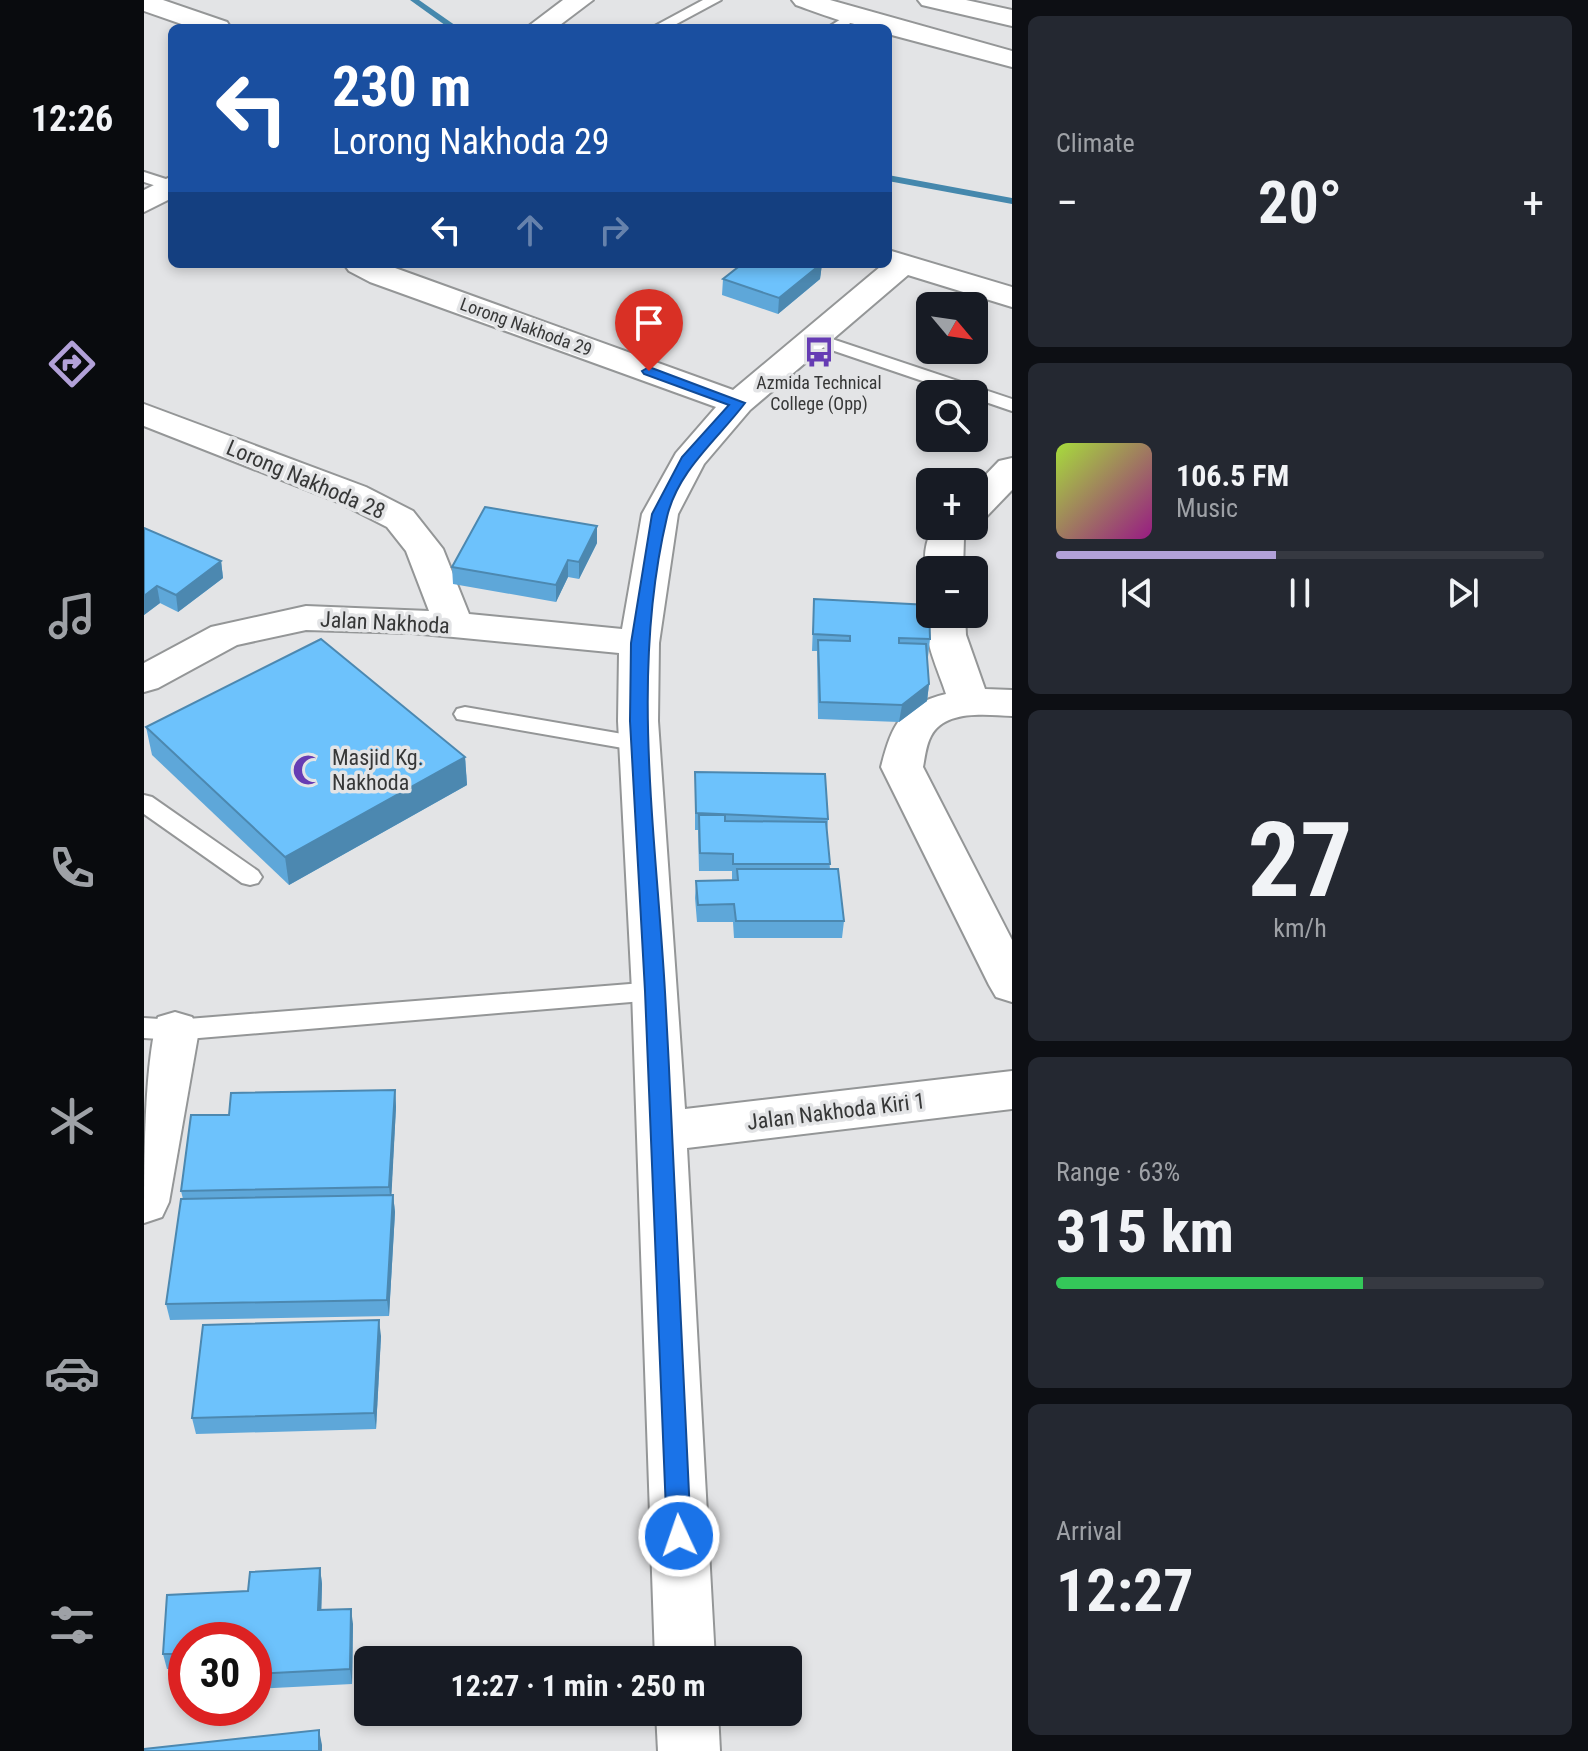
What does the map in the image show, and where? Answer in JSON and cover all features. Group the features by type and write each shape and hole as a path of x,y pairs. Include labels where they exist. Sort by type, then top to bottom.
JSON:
{"street":[{"path":"544,24 580,0"},
{"path":"805,0 843,22"},
{"path":"931,0 1012,18"},
{"path":"145,1 207,24"},
{"path":"892,33 1012,59"},
{"path":"144,203 162,182"},
{"path":"895,262 1012,297"},
{"name":"Lorong Nakhoda 29","path":"368,268 738,403"},
{"path":"684,1646 655,991 640,744 639,643 660,514 688,460 738,403 889,268"},
{"name":"Lorong Nakhoda 28","path":"144,414 353,495 400,519 424,549 454,625"},
{"path":"988,494 1012,469"},
{"name":"Jalan Nakhoda","path":"144,679 225,636 267,624 306,618 412,621 639,643"},
{"path":"947,628 969,702"},
{"path":"1012,703 969,702 930,711 912,731 902,767 1012,985"},
{"path":"144,1202 160,1029"},
{"name":"Jalan Nakhoda Kiri 1","path":"661,1131 1012,1090"},
{"path":"688,1726 689,1751"}],"lane":[{"path":"666,24 714,0"},
{"path":"814,338 1012,405"},
{"path":"465,714 640,744"},
{"path":"144,803 250,877"},
{"path":"160,1029 655,991"}],"building":[{"path":"737,268 816,268 779,298 723,279"},
{"path":"485,507 597,526 579,562 568,560 556,585 452,567"},
{"path":"144,528 221,561 176,595 157,586 144,596"},
{"path":"814,599 916,604 916,628 930,628 930,639 899,638 899,643 926,644 929,684 902,705 820,702 818,640 850,641 850,636 813,634"},
{"name":"Masjid Kg. Nakhoda","path":"321,639 465,757 285,857 146,727"},
{"path":"695,772 825,774 828,819 696,813"},
{"path":"699,815 725,815 725,821 826,822 830,864 733,864 733,854 700,853"},
{"path":"737,869 838,869 844,921 736,921 734,904 698,905 696,881 738,880"},
{"path":"395,1090 389,1187 181,1191 191,1115 229,1115 231,1093"},
{"path":"393,1195 387,1300 166,1304 181,1199"},
{"path":"379,1320 374,1413 192,1418 203,1325"},
{"path":"320,1568 318,1610 351,1609 350,1669 272,1673 272,1622 168,1622 168,1654 163,1654 167,1595 248,1591 250,1572"},
{"path":"319,1730 319,1751 144,1751 144,1749"}],"waterway":[{"path":"414,0 449,24"},
{"path":"892,179 1012,201"}],"place":[{"name":"Azmida Technical College (Opp)","path":"819,352"},
{"name":"Masjid Kg. Nakhoda","path":"308,770"}],"route":[{"path":"649,371 738,403 688,460 660,514 639,643 638,721 650,953 655,991 679,1536"}]}
